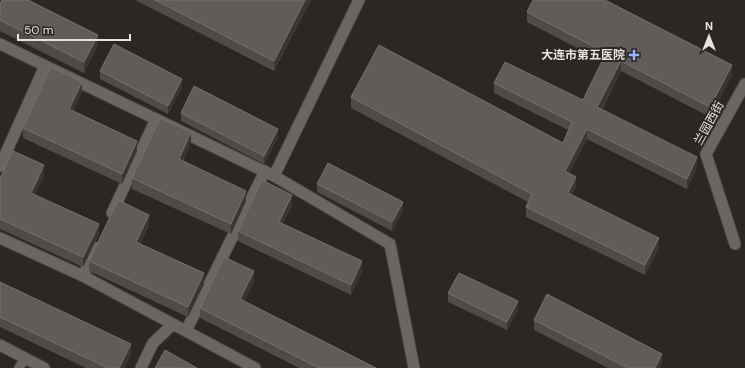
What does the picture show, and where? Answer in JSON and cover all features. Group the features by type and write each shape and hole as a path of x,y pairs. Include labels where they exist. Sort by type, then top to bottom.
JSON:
{"street":[{"path":"186,331 359,0"},
{"path":"0,44 269,173 390,244 414,368"},
{"path":"0,166 45,66"},
{"name":"兰园西街","path":"735,244 706,154 745,84"},
{"path":"106,226 156,119"},
{"path":"0,238 83,276 172,325 256,368"},
{"path":"83,276 100,240"},
{"path":"140,368 153,343 172,325"},
{"path":"0,345 44,368"}],"lane":[{"path":"19,368 25,358"}],"building":[{"path":"2,0 28,0 98,35 84,62 0,20 0,4"},
{"path":"155,0 305,0 274,61"},
{"path":"533,0 605,0 732,65 710,107 621,61 597,107 697,157 687,179 587,129 565,171 576,177 568,193 659,238 645,265 526,207 532,194 351,97 379,45 563,143 572,122 494,83 505,62 583,100 606,53 527,12"},
{"path":"114,44 182,79 168,106 100,71"},
{"path":"51,67 82,82 69,109 137,141 122,174 23,128"},
{"path":"194,86 278,129 264,156 181,113"},
{"path":"160,118 191,132 179,159 246,191 231,224 132,178"},
{"path":"13,151 44,165 31,193 99,224 83,257 0,219 0,178"},
{"path":"328,163 403,202 392,222 317,184"},
{"path":"262,180 292,195 279,222 362,261 351,285 238,231"},
{"path":"118,200 149,215 136,242 204,273 188,307 89,261"},
{"path":"224,257 254,271 240,299 376,368 319,368 200,308"},
{"path":"459,273 518,301 507,322 448,293"},
{"path":"0,282 131,344 119,368 108,368 0,317"},
{"path":"547,294 662,354 655,368 628,368 534,320"},
{"path":"165,350 197,368 155,368"}],"place":[{"name":"大连市第五医院","path":"634,55"}]}
